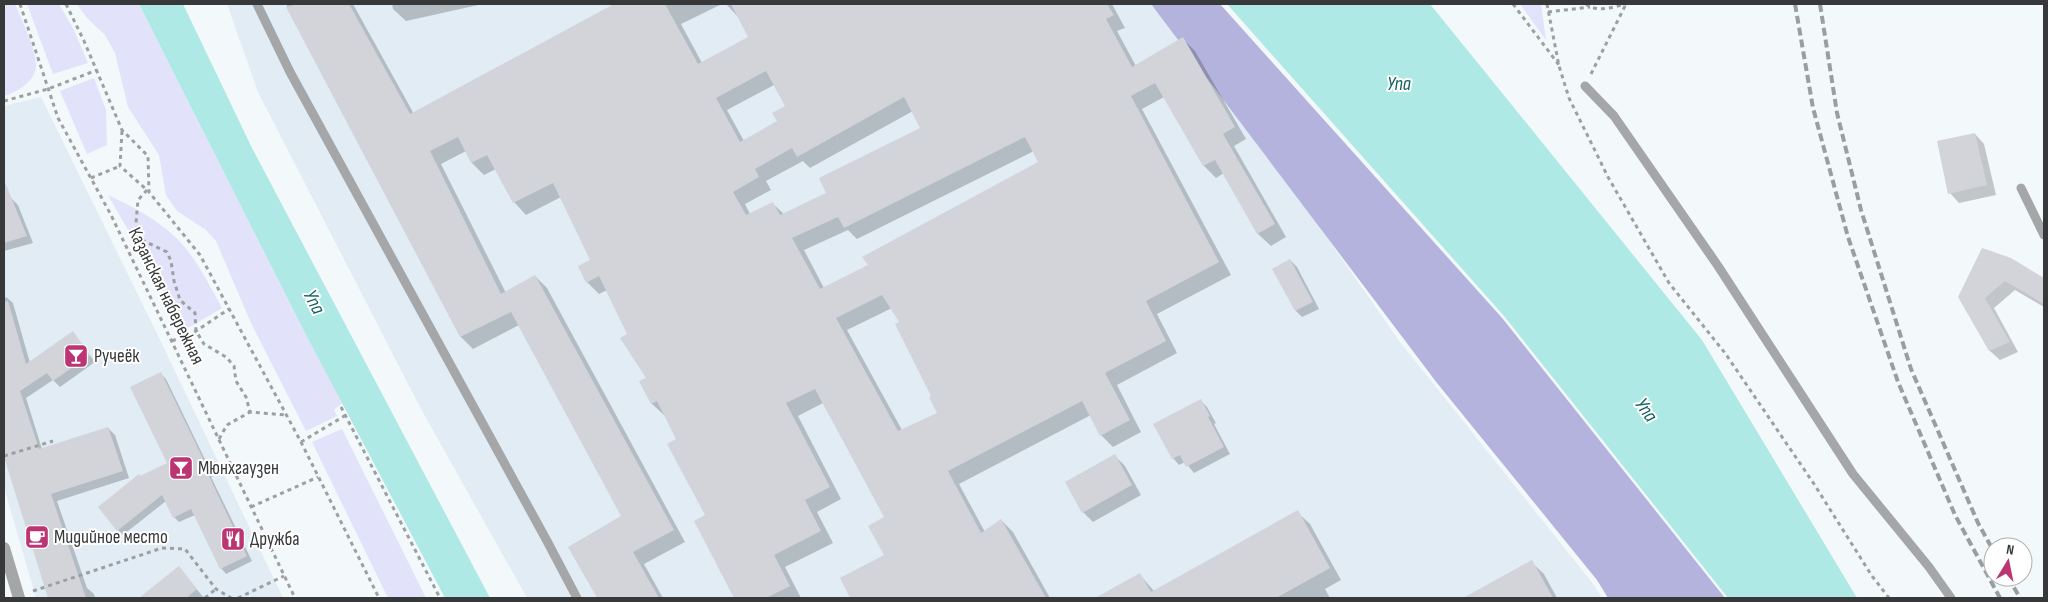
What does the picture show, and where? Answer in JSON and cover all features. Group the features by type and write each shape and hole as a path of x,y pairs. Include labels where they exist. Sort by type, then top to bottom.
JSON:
{"street":[{"path":"4,548 18,597"}],"lane":[{"path":"258,4 290,72 577,598"},
{"path":"1585,86 1614,116 1713,258 1853,474 1929,566 1952,598"},
{"path":"2021,188 2044,235"}],"path":[{"name":"Казанская набережная","path":"20,4 58,118 111,215 295,598"},
{"path":"66,4 97,70 122,130 148,156 148,191 138,200 136,223 138,238 166,252 171,261 174,281 180,300 195,313 196,331 204,344 226,358 234,366 236,381 246,397 250,412"},
{"path":"1512,4 1559,66"},
{"path":"1547,4 1559,66 1570,98 1608,177 1669,283 1725,353 1814,484 1872,576 1889,598"},
{"path":"1586,4 1590,7"},
{"path":"1548,12 1590,7 1604,9 1626,4"},
{"path":"1570,98 1585,86 1611,38 1626,4"},
{"path":"4,101 48,89 97,70"},
{"path":"120,166 122,130"},
{"path":"91,178 120,166"},
{"path":"120,166 148,191 200,255 301,442 379,598"},
{"path":"172,341 196,331 229,309"},
{"path":"341,406 440,598"},
{"path":"219,439 227,425 250,412 286,415"},
{"path":"301,442 346,415"},
{"path":"4,456 53,441"},
{"path":"251,507 318,477"},
{"path":"18,597 162,548 186,549 216,589 231,598"},
{"path":"238,598 284,576"},
{"path":"205,598 216,589"}],"shaded area":[{"path":"4,4 15,4 25,26 36,60 36,66 35,72 29,81 20,89 4,96"},
{"path":"27,4 59,4 73,28 88,63 53,74"},
{"path":"77,4 139,4 305,333 343,402 334,410 337,416 306,431 251,323 216,241 206,230 177,211 166,195 159,155 128,107 115,53 105,35 87,18"},
{"path":"227,4 1163,4 1400,342 1594,585 1602,598 527,598 420,407 258,92"},
{"path":"1151,4 1220,4 1503,319 1725,598 1608,598 1597,580 1437,383"},
{"path":"1520,4 1541,4 1546,40"},
{"path":"94,78 106,110 107,145 87,154 60,91"},
{"path":"41,97 163,346 283,598 36,598 4,487 4,106"},
{"path":"108,195 151,218 174,236 195,261 222,308 181,332 163,291"},
{"path":"342,429 426,598 388,598 312,442"}],"water":[{"name":"Упа","path":"139,4 183,4 252,148 490,598 445,598 305,333"},
{"name":"Упа","path":"1227,4 1430,4 1702,340 1857,598 1728,598 1504,316"}],"building":[{"path":"298,4 349,4 410,114 614,4 665,4 698,64 748,37 731,4 1107,4 1114,15 1106,19 1132,67 1183,37 1235,127 1223,134 1275,224 1257,234 1215,160 1203,166 1155,83 1131,96 1219,262 1146,301 1166,341 1105,373 1130,420 1100,436 1082,401 948,471 981,533 1001,519 1046,598 850,598 840,578 884,555 868,526 884,517 815,389 786,403 830,487 805,500 821,531 774,555 790,586 766,598 734,598 694,521 705,515 667,444 676,439 657,401 651,404 639,381 646,378 620,338 627,334 599,276 586,283 578,266 590,260 553,183 513,203 487,155 471,163 458,137 430,151 501,294 535,275 674,530 633,552 659,598 597,598 568,547 621,516 511,312 460,337 286,7","holes":["766,71 785,106 772,113 777,121 740,142 716,98","904,97 920,128 819,178 826,193 780,215 773,202 746,215 733,192 759,177 755,169 792,148 797,157","1025,137 1038,162 862,257 868,265 820,289 792,238 838,217 844,228","882,295 899,322 895,324 931,396 929,397 937,413 898,431 836,318"]},
{"path":"1975,133 1987,185 1948,194 1937,141"},
{"path":"4,180 27,236 4,243"},
{"path":"1982,248 2011,258 2044,278 2044,304 2005,281 1985,298 2010,342 1989,351 1958,297"},
{"path":"1290,259 1313,302 1295,311 1272,269"},
{"path":"8,301 26,364 73,331 90,355 53,381 47,373 20,391 39,449 108,427 123,471 51,494 86,598 48,598 4,457 4,302"},
{"path":"161,372 209,471 207,472 247,556 220,569 191,509 173,518 162,495 117,531 98,507 139,474 140,476 167,463 130,387"},
{"path":"1201,399 1224,447 1186,467 1180,455 1172,459 1153,424"},
{"path":"1115,454 1132,485 1082,513 1065,482"},
{"path":"1298,510 1330,568 1276,598 1095,598 1140,573 1151,592"},
{"path":"1532,560 1553,598 1463,598"},
{"path":"179,566 197,589 186,598 139,598"}],"railway":[{"path":"1795,4 1813,108 1848,237 1898,382 1955,515 2000,598"},
{"path":"1820,4 1837,113 1861,210 1911,369 1986,537"},
{"path":"2014,587 2020,598"}],"place":[{"name":"Ручеёк","path":"76,356"},
{"name":"Мюнхгаузен","path":"181,468"},
{"name":"Мидийное место","path":"37,537"},
{"name":"Дружба","path":"233,539"}]}
